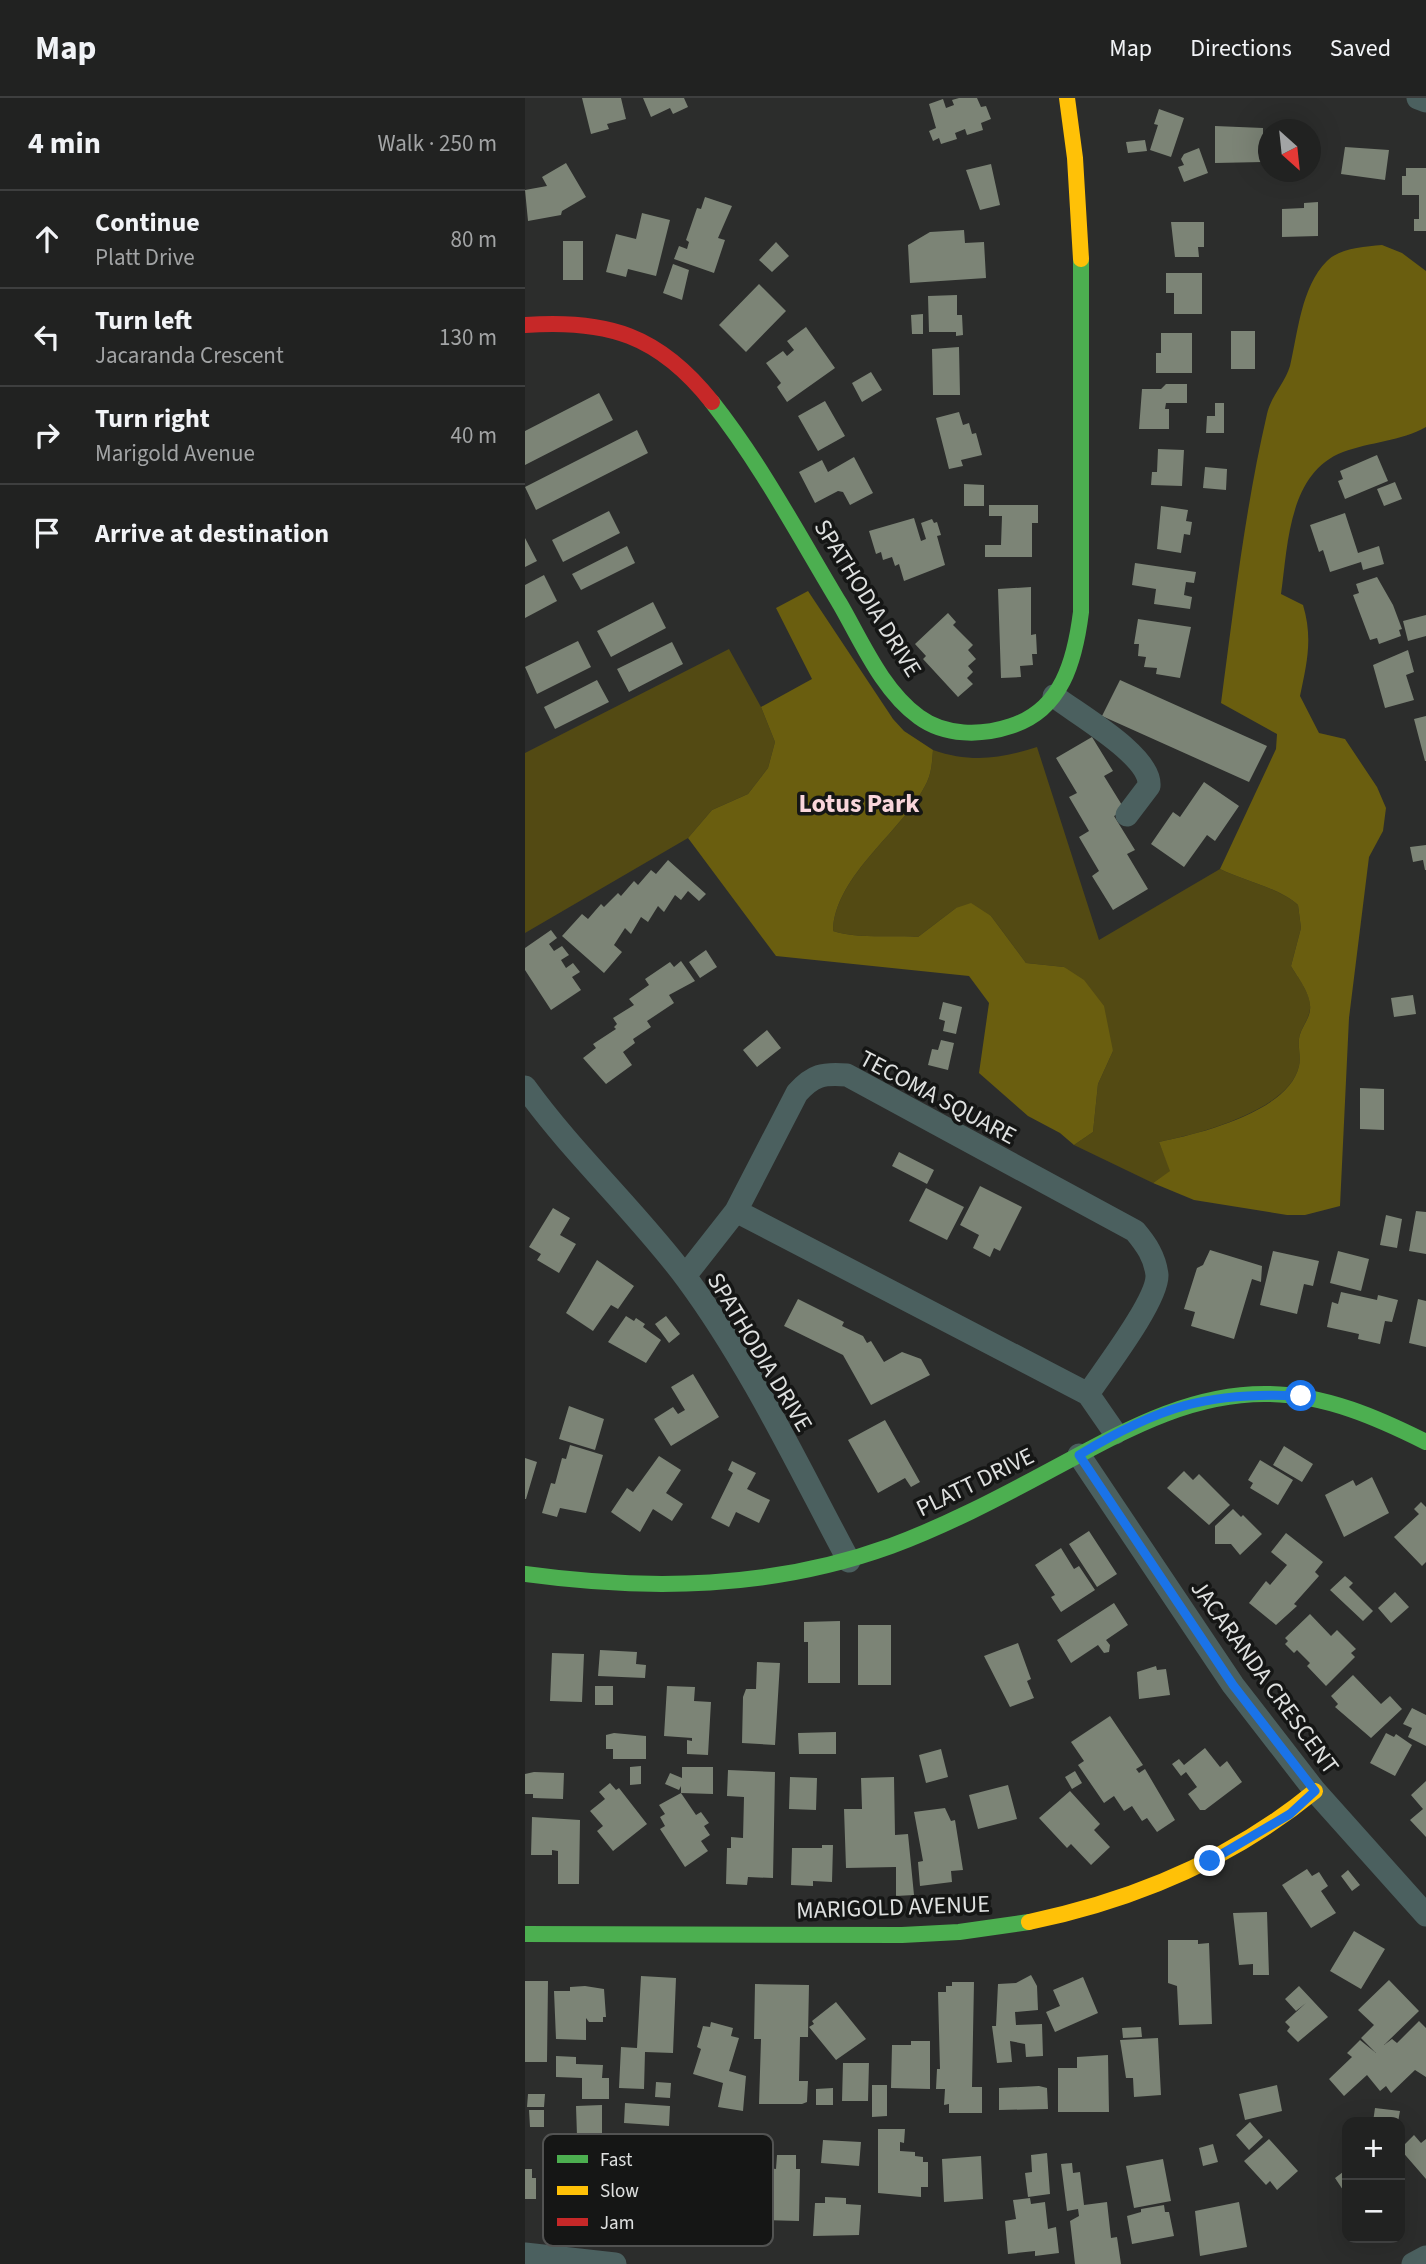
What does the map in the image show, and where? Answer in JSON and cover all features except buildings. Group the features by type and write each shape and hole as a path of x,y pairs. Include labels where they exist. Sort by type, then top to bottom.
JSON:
{"street":[{"name":"SPATHODIA DRIVE","path":"525,325 570,322 610,328 652,344 685,369 716,404 744,444 870,655 910,709 934,726 961,733 1024,722 1049,705 1074,653 1081,622 1083,291 1075,139 1067,98"},
{"path":"1418,98 1426,100"},
{"path":"1053,696 1131,753 1146,768 1149,786 1127,815"},
{"name":"TECOMA SQUARE","path":"685,1276 736,1211 797,1093 811,1078 824,1073 847,1076 1135,1231 1148,1247 1157,1275 1150,1300 1088,1394"},
{"name":"SPATHODIA DRIVE","path":"525,1087 555,1129 685,1276 719,1324 849,1560"},
{"path":"736,1211 1088,1394 1115,1433"},
{"name":"PLATT DRIVE","path":"525,1574 576,1581 722,1584 849,1560 951,1522 1079,1455 1115,1433 1168,1410 1204,1399 1251,1393 1301,1396 1373,1415 1426,1442"},
{"name":"JACARANDA CRESCENT","path":"1079,1455 1233,1685 1315,1791 1426,1916"},
{"name":"MARIGOLD AVENUE","path":"525,1934 896,1935 999,1926 1081,1911 1180,1875 1254,1837 1290,1814 1315,1791"},
{"path":"525,2254 615,2264"},
{"path":"1413,2264 1426,2257"}],"shaded area":[{"path":"1382,245 1402,253 1426,271 1426,427 1343,452 1325,462 1311,476 1294,513 1281,594 1303,605 1306,617 1308,650 1300,696 1319,733 1345,739 1377,787 1386,808 1383,831 1369,857 1349,1018 1340,1206 1305,1215 1287,1215 1194,1200 1153,1183 1170,1171 1159,1142 1218,1127 1261,1108 1292,1082 1299,1066 1299,1039 1310,1004 1304,987 1291,966 1301,928 1298,905 1272,889 1220,869 1276,749 1277,734 1221,703 1259,450 1269,407 1290,366 1306,297 1318,272 1332,257 1352,249"},
{"path":"808,591 893,719 904,731 933,750 927,782 903,818 872,853 845,891 837,910 833,931 863,936 918,937 956,908 971,903 991,916 1026,963 1064,967 1084,980 1104,1006 1113,1051 1098,1084 1093,1132 1074,1145 1060,1133 1028,1116 979,1073 989,1003 969,976 776,956 688,838 712,810 748,794 768,768 775,742 761,707 812,679 776,608"},
{"path":"729,649 761,707 775,742 768,768 748,794 712,810 688,838 525,933 525,753"},
{"path":"1037,747 1099,940 1220,869 1272,889 1298,905 1301,928 1291,966 1307,992 1310,1009 1300,1035 1300,1063 1292,1082 1261,1108 1240,1118 1159,1142 1171,1171 1153,1183 1074,1145 1093,1132 1098,1084 1113,1051 1064,967 1026,963 991,916 956,908 918,937 863,936 833,931 837,910 845,891 872,853 903,818 927,782 933,750 960,757 985,758"}],"traffic: fast":[{"path":"712,402 763,475 874,665 894,693 919,717 940,728 976,733 1011,726 1043,708 1054,696 1070,665 1081,612 1081,259"},
{"path":"525,1574 618,1583 710,1582 801,1571 846,1560 891,1546 951,1521 1155,1418 1211,1400 1240,1395 1291,1395 1331,1403 1426,1442"},
{"path":"525,1934 902,1935 959,1932 1029,1922"}],"traffic: slow":[{"path":"1067,98 1075,158 1081,259"},
{"path":"1029,1922 1107,1902 1180,1874 1250,1837 1315,1791"}],"traffic: jam":[{"path":"525,325 581,325 629,336 672,361 712,402"}],"district":[{"name":"Lotus Park","path":"859,803"}],"route":[{"path":"1210,1861 1290,1814 1315,1791 1233,1685 1079,1455 1115,1433 1168,1410 1204,1399 1251,1393 1301,1396"}]}
